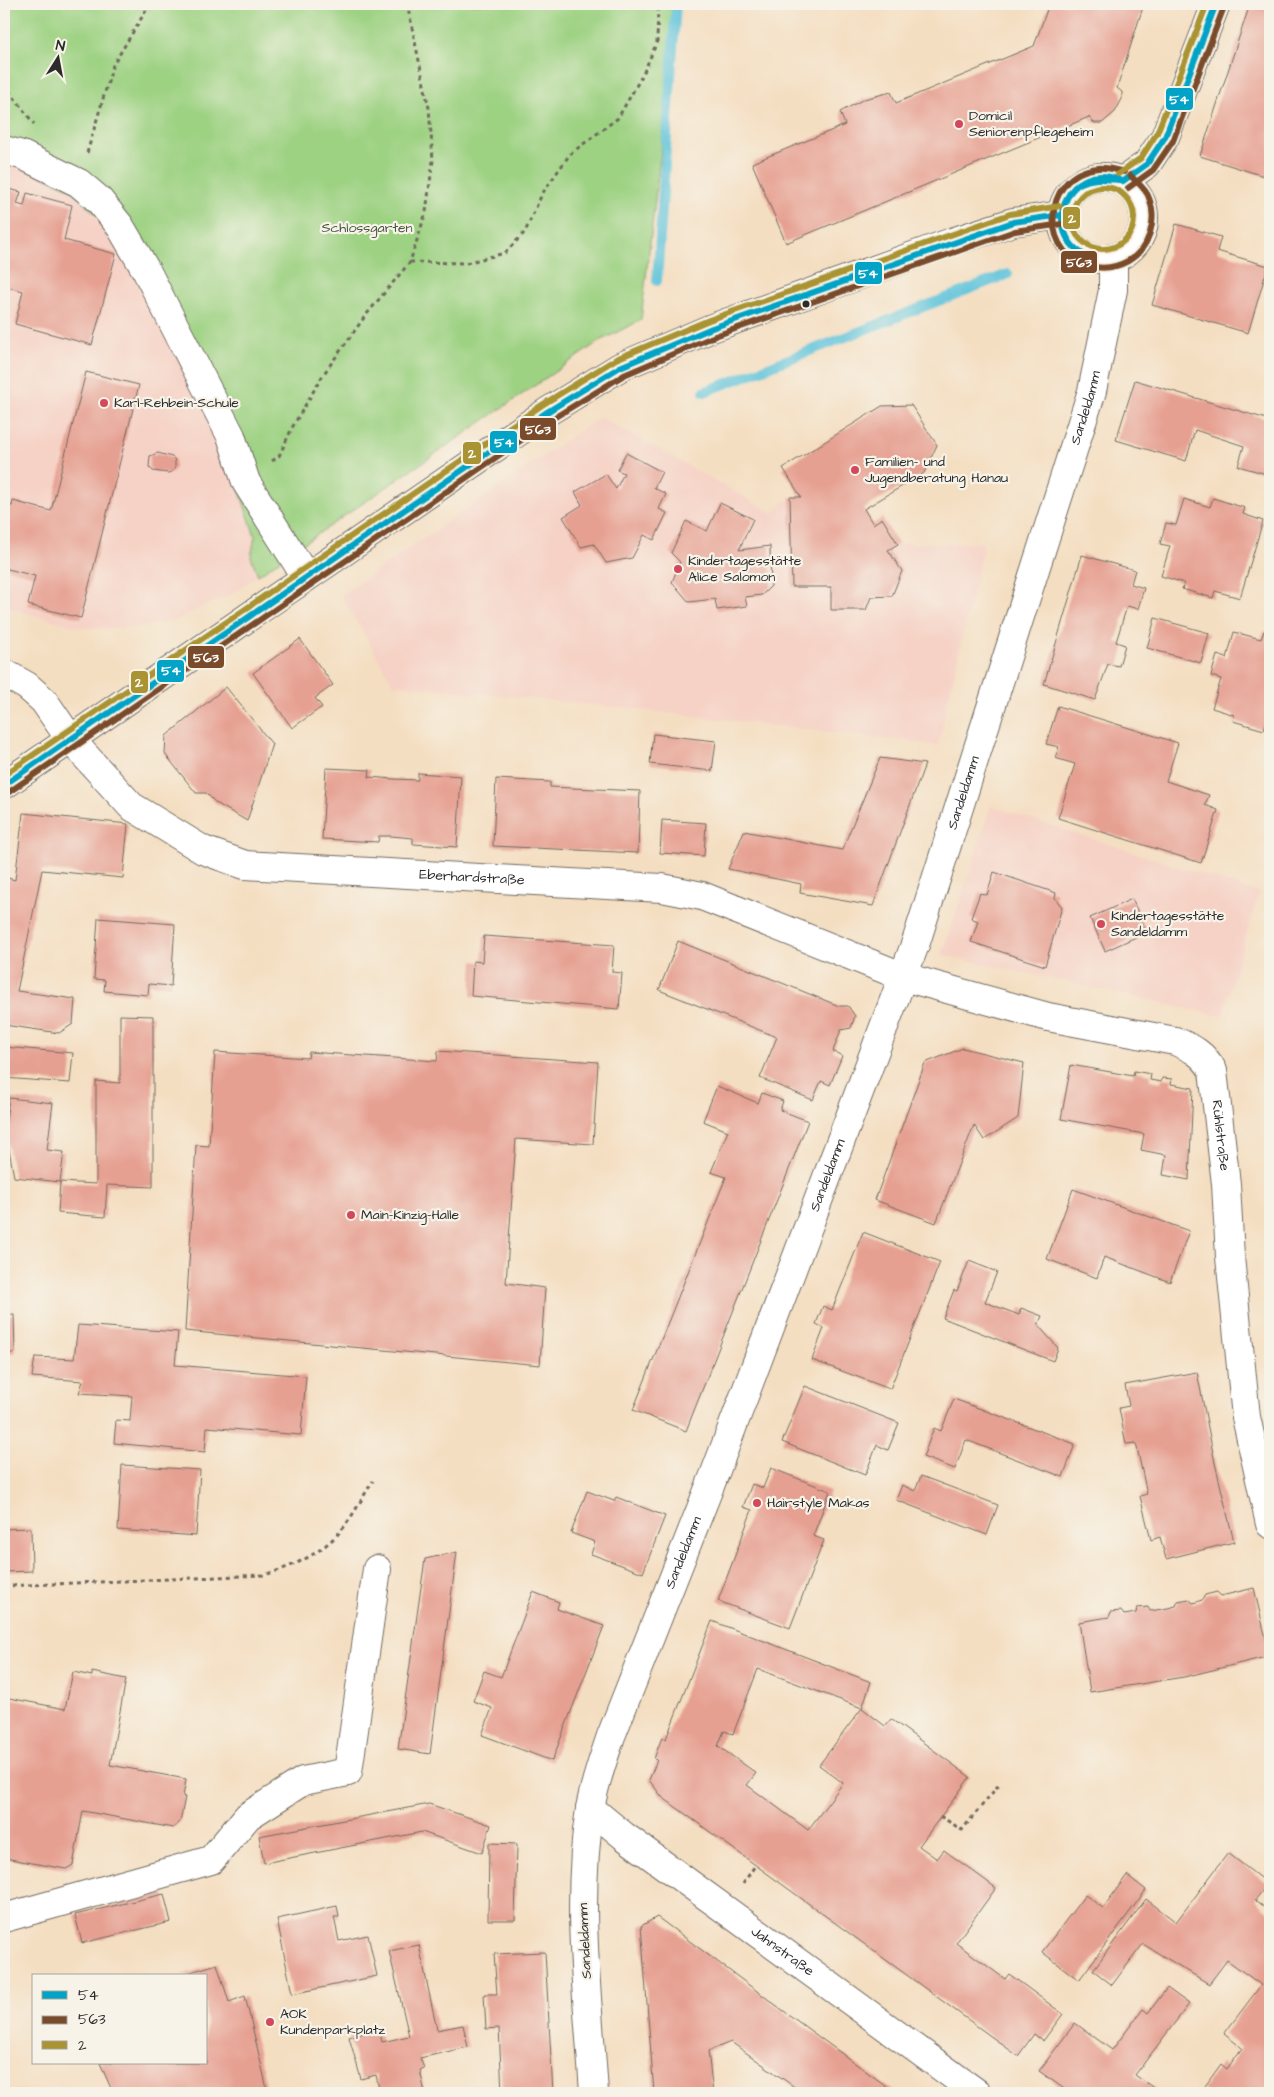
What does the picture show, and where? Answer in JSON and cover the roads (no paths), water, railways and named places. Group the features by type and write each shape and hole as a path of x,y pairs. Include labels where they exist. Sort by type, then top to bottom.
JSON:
{"street":[{"path":"1123,181 1147,164 1165,137 1216,4"},
{"path":"4,150 22,155 79,183 99,200 120,226 147,272 231,436 246,482 306,577"},
{"path":"1094,176 1109,176 1123,181 1134,190 1142,202 1144,216 1142,230 1136,243 1125,253 1113,258 1100,259 1076,250 1062,228 1061,215 1064,203 1070,192 1081,182 1094,176"},
{"path":"4,785 546,412 620,367 712,328 952,242 1013,222 1061,215"},
{"name":"Sandeldamm","path":"594,2093 583,1895 584,1856 590,1808 598,1774 904,977 1092,391 1113,290 1113,258"},
{"name":"Eberhardstraße","path":"4,673 27,686 44,701 70,738 132,806 203,850 245,866 662,888 702,896 904,977"},
{"name":"Rühlstraße","path":"904,977 1048,1017 1175,1041 1194,1049 1206,1059 1213,1071 1226,1184 1230,1257 1246,1417 1270,1524"},
{"path":"4,1918 211,1860 248,1816 303,1781 348,1772 377,1568"},
{"name":"Jahnstraße","path":"590,1808 624,1836 977,2093"}],"waterway":[{"path":"657,281 676,4"},
{"path":"704,392 1008,274"}],"place":[{"name":"Domicil Seniorenpflegeheim","path":"959,124"},
{"name":"Karl-Rehbein-Schule","path":"104,403"},
{"name":"Familien- und Jugendberatung Hanau","path":"855,470"},
{"name":"Kindertagesstätte Alice Salomon","path":"678,569"},
{"name":"Kindertagesstätte Sandeldamm","path":"1101,924"},
{"name":"Main-Kinzig-Halle","path":"351,1215"},
{"name":"Hairstyle Makas","path":"757,1503"},
{"name":"AOK Kundenparkplatz","path":"270,2022"}],"park label":[{"name":"Schlossgarten","path":"367,228"}]}
